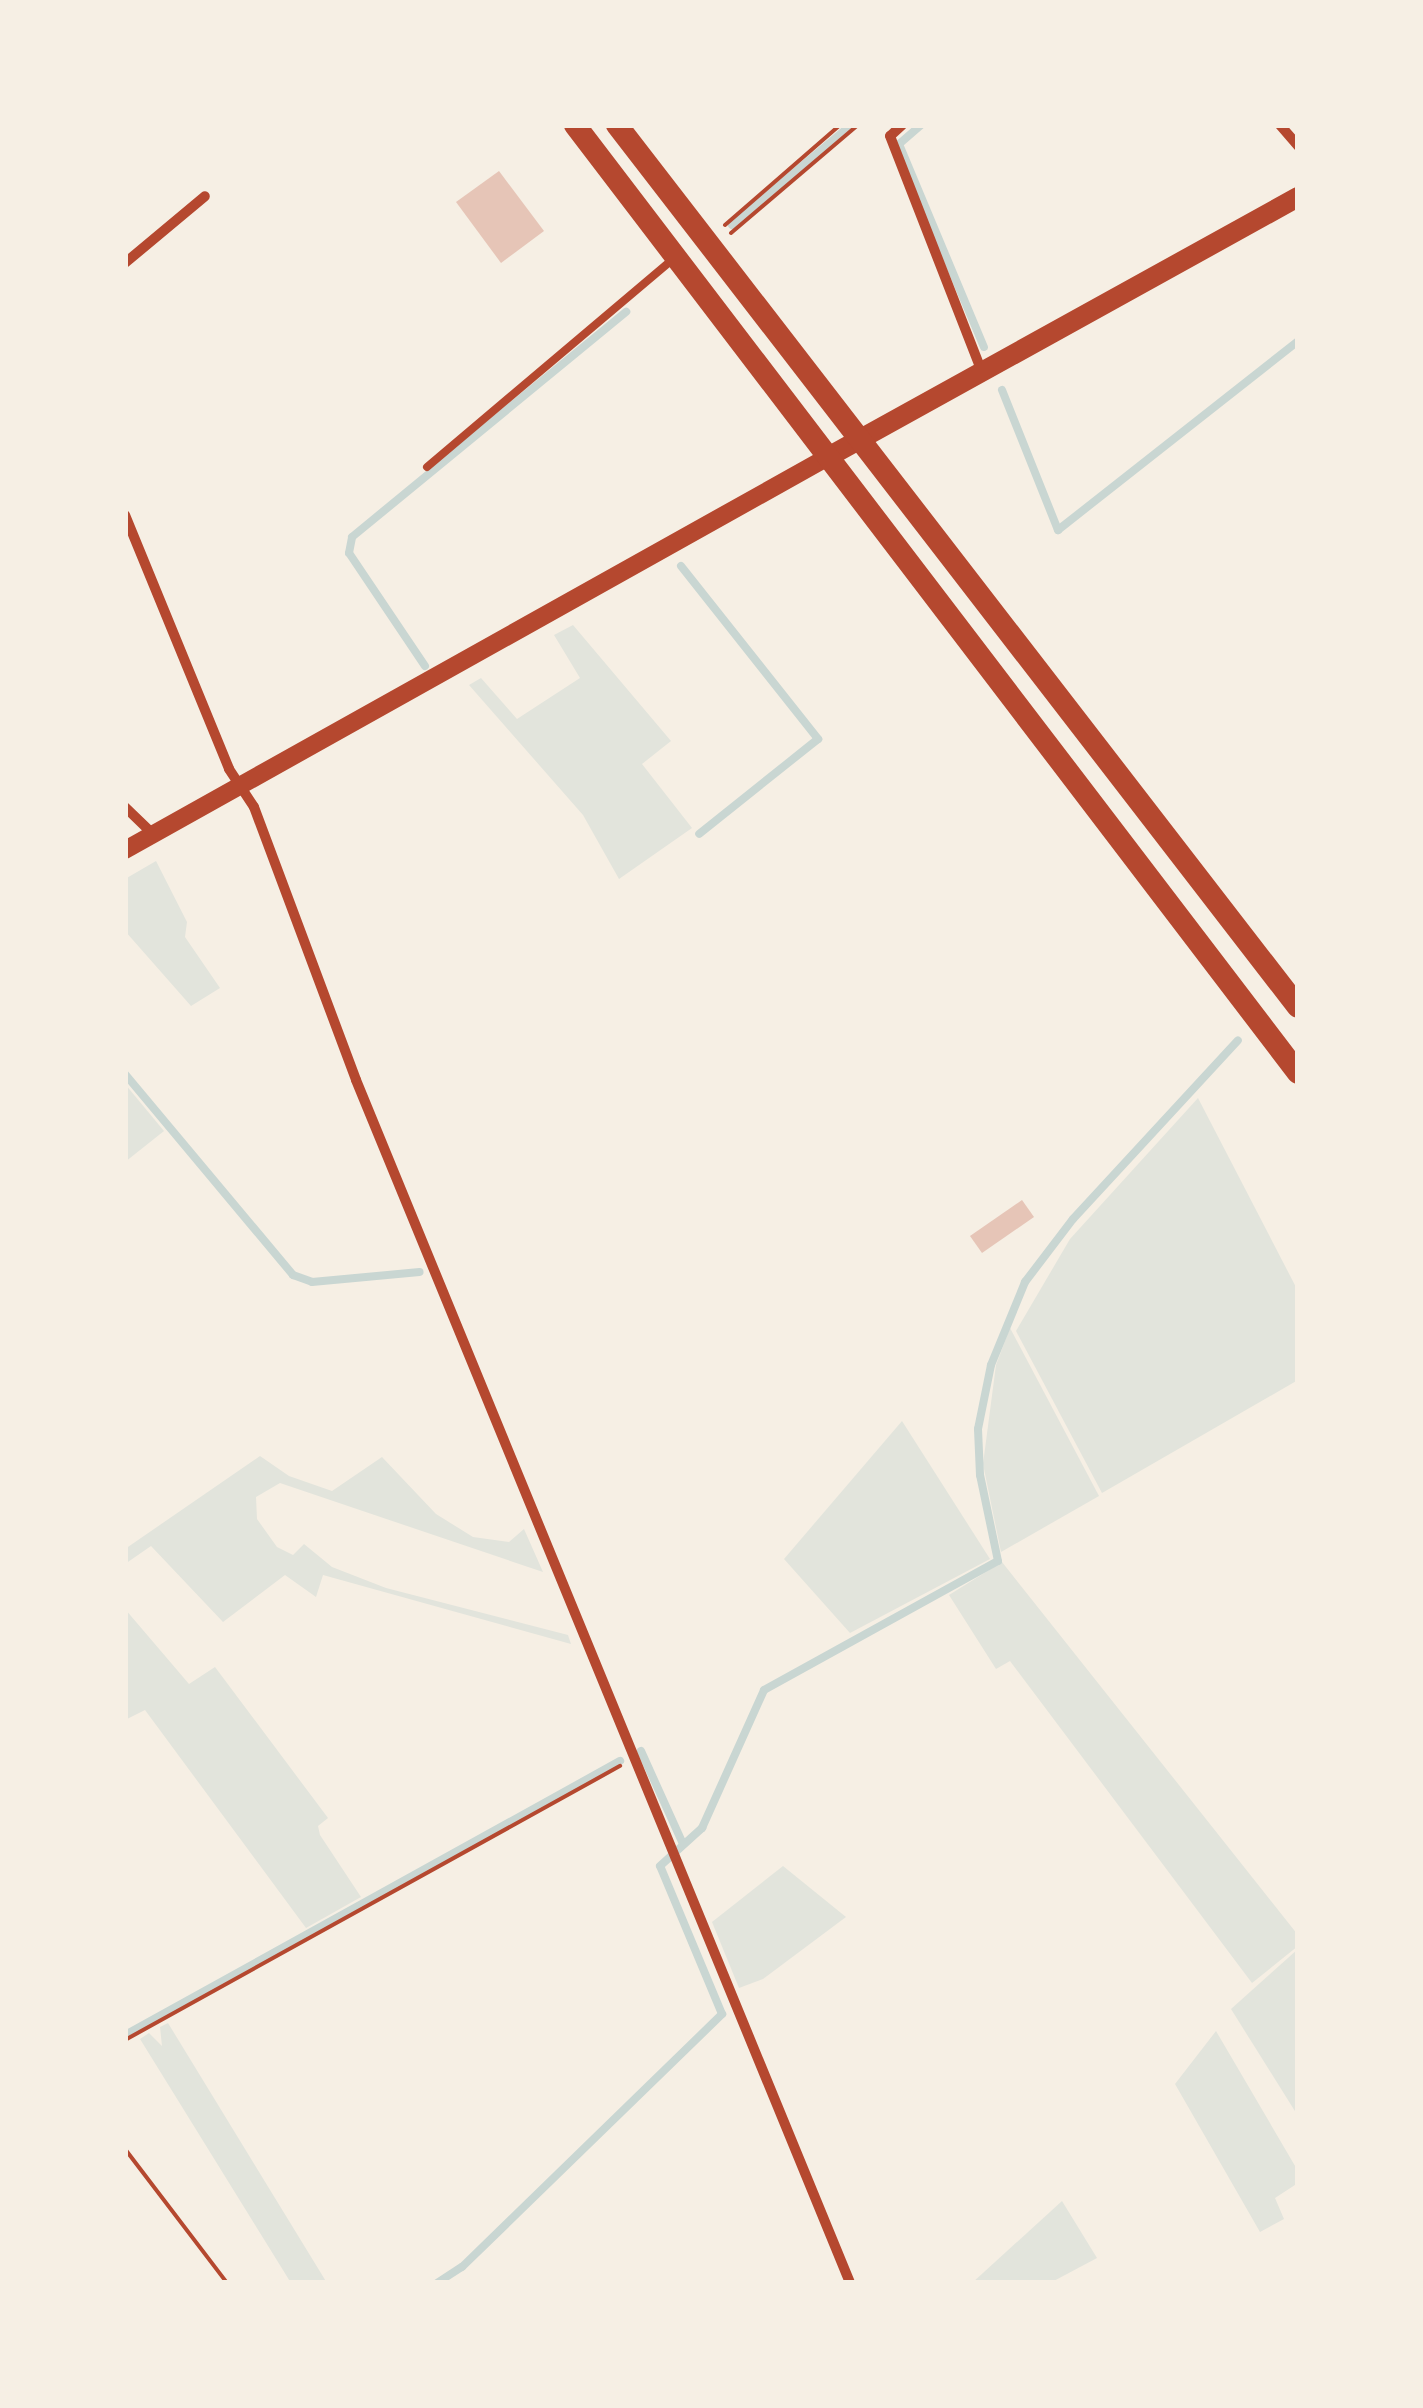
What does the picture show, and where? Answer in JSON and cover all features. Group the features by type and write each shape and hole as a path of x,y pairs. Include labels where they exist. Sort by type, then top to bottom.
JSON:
{"main road":[{"path":"575,125 1298,1072"},
{"path":"616,125 1298,1007"},
{"path":"828,457 1298,197"}],"street":[{"path":"902,125 890,136 982,372"},
{"path":"1280,125 1298,146"},
{"path":"125,263 206,196"},
{"path":"125,850 828,457"},
{"path":"125,515 240,785 672,1854 850,2283"},
{"path":"125,806 153,834"}],"lane":[{"path":"428,467 677,256"}],"path":[{"path":"725,225 840,125"},
{"path":"731,233 858,125"},
{"path":"125,2040 634,1759"},
{"path":"125,2149 228,2283"}],"shaded area":[{"path":"573,625 671,741 642,764 692,828 619,879 583,815 469,685 481,678 517,719 580,678 554,635"},
{"path":"156,861 187,922 185,937 220,988 191,1006 125,931 125,879"},
{"path":"125,1084 164,1131 125,1162"},
{"path":"1198,1098 1298,1291 1298,1380 1102,1493 1016,1331 1070,1239"},
{"path":"1010,1328 1099,1496 1001,1552 983,1464 996,1365"},
{"path":"902,1421 990,1559 850,1633 784,1559"},
{"path":"260,1456 289,1476 332,1491 382,1457 436,1514 473,1537 509,1542 524,1529 543,1572 280,1483 256,1497 257,1519 277,1547 293,1555 304,1544 332,1567 386,1588 568,1635 571,1644 323,1575 316,1597 285,1575 223,1622 151,1546 125,1564 125,1549"},
{"path":"1002,1562 1298,1935 1298,1946 1252,1983 1010,1661 996,1669 949,1595"},
{"path":"125,1609 189,1684 215,1667 328,1818 318,1826 320,1835 361,1897 306,1928 145,1710 125,1720"},
{"path":"783,1866 846,1917 763,1979 739,1988 712,1922"},
{"path":"1298,1949 1298,2116 1231,2009"},
{"path":"168,2023 327,2283 291,2283 140,2039 149,2033 162,2046 160,2027"},
{"path":"1216,2031 1298,2171 1298,2183 1275,2198 1284,2219 1260,2232 1175,2084"},
{"path":"1062,2201 1097,2258 1050,2283 972,2283"}],"building":[{"path":"499,171 544,231 501,263 456,202"},
{"path":"1022,1200 1034,1217 982,1253 970,1236"}],"waterway":[{"path":"732,225 851,125"},
{"path":"921,125 899,144 984,347"},
{"path":"425,666 349,553 352,537 626,312"},
{"path":"1002,390 1058,530 1298,341"},
{"path":"681,566 818,739 699,834"},
{"path":"437,2283 462,2267 722,2014 660,1866 702,1828 764,1690 998,1561 980,1475 978,1429 991,1365 1025,1282 1073,1219 1238,1040"},
{"path":"125,1074 293,1275 312,1282 420,1272"},
{"path":"641,1751 682,1842"},
{"path":"125,2035 620,1761"}]}
